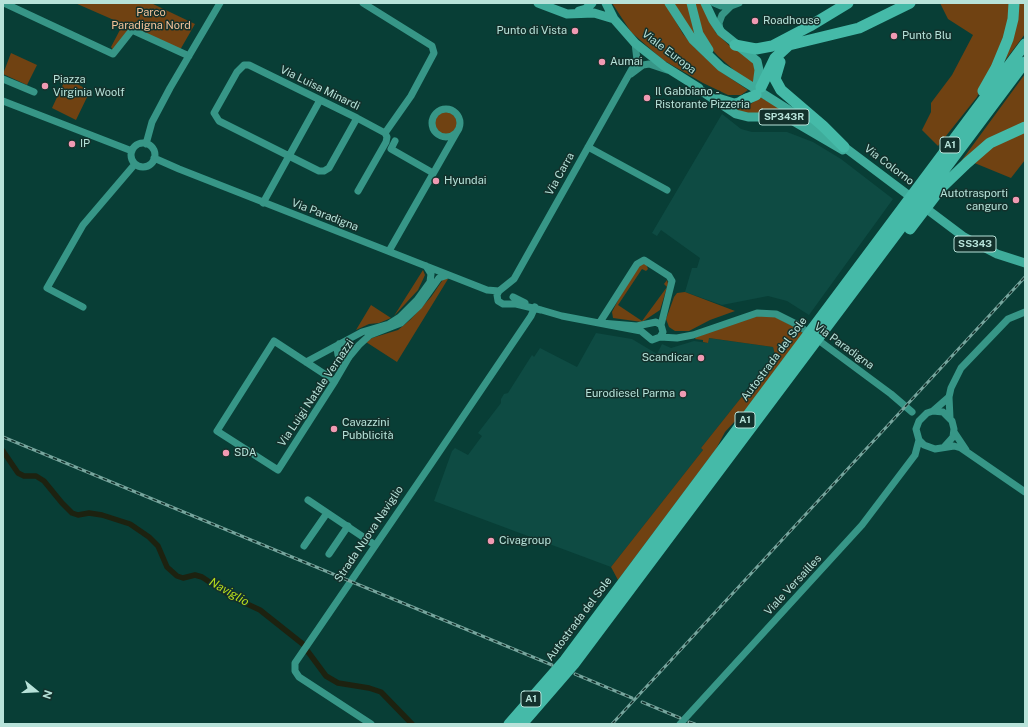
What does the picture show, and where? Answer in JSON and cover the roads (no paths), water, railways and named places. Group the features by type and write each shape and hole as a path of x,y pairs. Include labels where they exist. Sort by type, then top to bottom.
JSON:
{"highway":[{"path":"735,44 756,49 772,46 810,26 848,3"},
{"path":"742,102 757,90 775,58 789,45 859,28 910,3"},
{"path":"976,110 979,99 996,68 1008,39 1013,19 1014,3"},
{"path":"814,38 783,58 776,69 775,79 781,90 789,99 824,126 844,147"},
{"name":"Autostrada del Sole","path":"570,662 1025,44"},
{"name":"Autostrada del Sole","path":"522,724 858,286 1025,62"},
{"path":"858,286 872,278 942,188 967,163 990,143 1019,128 1025,127"},
{"name":"Autostrada del Sole","path":"509,724 557,677"}],"main road":[{"path":"538,3 567,14 594,13 614,19"},
{"path":"549,3 577,12 586,9 592,3"},
{"name":"Viale Europa","path":"606,3 614,19 635,43 677,76 726,102 742,102"},
{"name":"Viale Europa","path":"669,3 683,27 696,44 717,64 739,80"},
{"path":"690,3 697,29 702,40 739,80"},
{"path":"706,3 713,20 721,32 753,57 758,64 759,76 757,90"},
{"name":"Via Colorno","path":"739,80 844,147 964,237 983,248 1025,263"},
{"name":"SP343R","path":"694,86 739,115 751,117 778,117 792,120 869,166"}],"street":[{"path":"4,3 113,54 132,30 189,56"},
{"path":"146,144 152,122 220,3"},
{"path":"358,191 386,142 387,137 385,133 411,96 433,56 434,51 432,46 362,3"},
{"path":"714,3 717,5 732,6"},
{"path":"721,32 719,23 720,19 732,6 739,3"},
{"name":"Via Carra","path":"500,292 514,279 637,60 635,43"},
{"name":"Via Carra","path":"626,80 636,69 649,64 677,76"},
{"name":"Via Luisa Minardi","path":"290,156 216,118 214,114 216,110 237,72 244,66 249,65 385,133"},
{"path":"3,80 34,92"},
{"path":"263,203 320,100"},
{"path":"3,101 132,151"},
{"path":"389,252 458,130 460,124 458,115 450,110 443,110 435,115 433,122 434,128 445,142 444,153"},
{"path":"290,156 320,171 324,171 329,168 357,118"},
{"path":"439,135 450,136 458,130"},
{"path":"395,141 391,149 433,173"},
{"path":"146,144 152,148 155,154 150,165 145,167 135,164 132,160 132,151 139,145 146,144"},
{"path":"588,147 667,190"},
{"name":"Via Paradigna","path":"154,158 263,203 448,275 487,290 500,292"},
{"path":"83,306 47,288 83,225 135,164"},
{"path":"600,322 637,264 644,260 669,276 672,282 660,337"},
{"path":"335,380 306,362 364,331 391,323 404,314 430,282 431,272 424,265"},
{"name":"Via Luigi Natale Vernazzi","path":"306,362 274,341 217,431 278,470 349,357 370,335 401,323 419,306 438,279 443,275 448,275"},
{"name":"Via Carra","path":"511,298 514,279"},
{"path":"511,298 502,304 500,292 509,290 511,298 524,306 537,309"},
{"path":"511,298 537,309"},
{"name":"Strada Nuova Naviglio","path":"519,333 526,317 524,306"},
{"name":"Via Paradigna","path":"537,309 562,316 637,326 653,321 672,333 688,336"},
{"name":"Strada Nuova Naviglio","path":"371,724 299,677 295,671 295,663 519,333 537,309"},
{"name":"Via Paradigna","path":"600,322 641,331 652,340 660,337 677,338 688,336 761,312 776,314 798,325 912,412 917,425 919,440"},
{"path":"950,418 948,397 961,368 1008,319 1025,312"},
{"path":"645,335 644,329 647,324"},
{"path":"339,344 337,348 338,356 345,358 349,357"},
{"path":"917,425 921,418 948,397"},
{"path":"912,412 924,414 930,412 943,412 950,418 954,425 954,432 951,441 944,447"},
{"path":"954,432 968,452"},
{"path":"919,440 924,445 931,448 954,446 968,452 1025,492"},
{"name":"Viale Versailles","path":"680,724 858,530 915,455 919,440"},
{"name":"Viale Versailles","path":"915,455 928,448 931,448"},
{"path":"308,500 375,545"},
{"path":"304,546 327,513"},
{"path":"329,554 348,526"}],"waterway":[{"name":"Naviglio","path":"3,451 18,473 24,476 36,476 44,481 72,513 78,515 89,513 102,515 130,524 149,537 158,546 167,567 177,576 183,578 195,575 202,577 232,597 260,610 304,645"},
{"name":"Naviglio","path":"306,649 326,676 338,683 369,688 381,692 412,724"}],"railway":[{"path":"612,724 1025,277"},
{"path":"3,437 552,665"},
{"path":"575,674 632,698"},
{"path":"642,702 680,718"},
{"path":"689,722 695,724"}],"place":[{"name":"Roadhouse","path":"755,21"},
{"name":"Punto di Vista","path":"575,31"},
{"name":"Punto Blu","path":"894,36"},
{"name":"Aumai","path":"602,62"},
{"name":"Piazza Virginia Woolf","path":"45,86"},
{"name":"Il Gabbiano - Ristorante Pizzeria","path":"647,98"},
{"name":"IP","path":"72,144"},
{"name":"Hyundai","path":"436,181"},
{"name":"Autotrasporti canguro","path":"1016,200"},
{"name":"Scandicar","path":"701,358"},
{"name":"Eurodiesel Parma","path":"683,394"},
{"name":"Cavazzini Pubblicità","path":"334,429"},
{"name":"SDA","path":"226,453"},
{"name":"Civagroup","path":"491,541"}],"park label":[{"name":"Parco Paradigna Nord","path":"151,19"}]}
